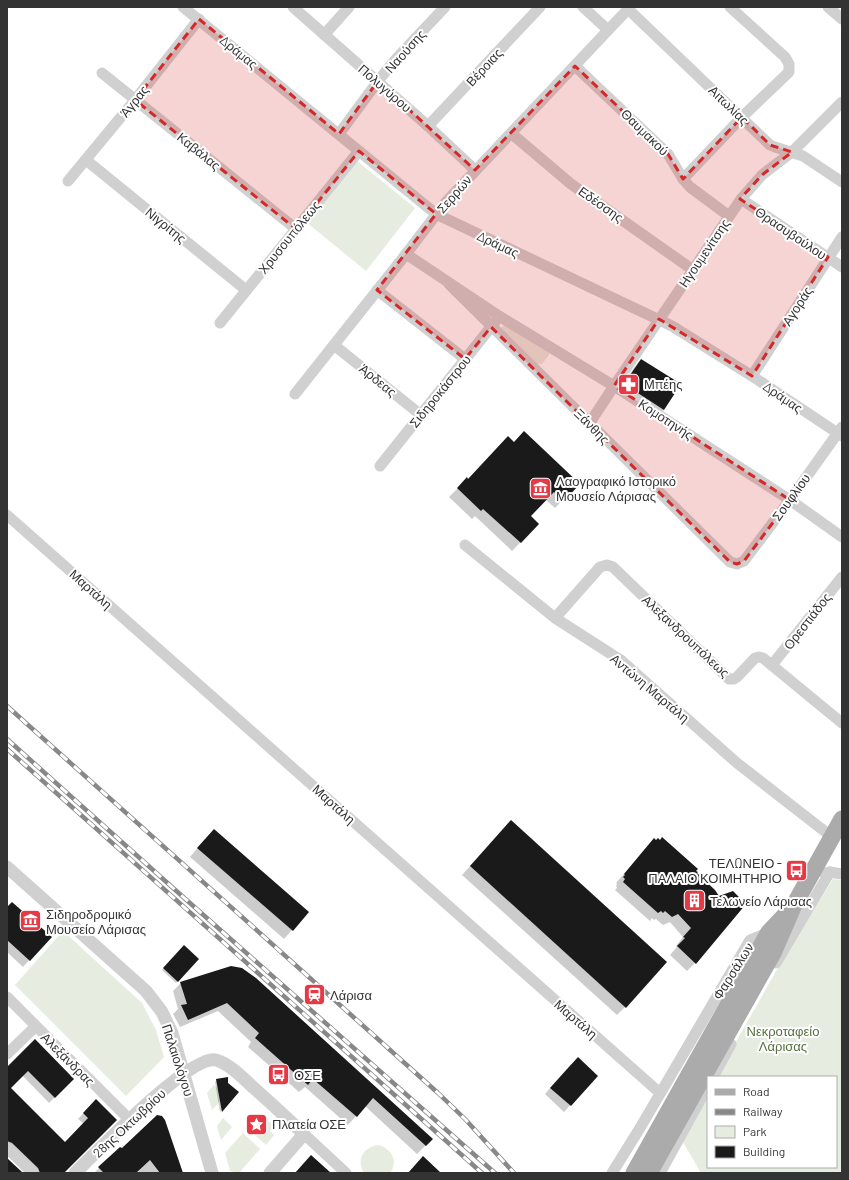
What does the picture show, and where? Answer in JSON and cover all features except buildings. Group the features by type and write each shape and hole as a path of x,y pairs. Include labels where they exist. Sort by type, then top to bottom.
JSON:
{"main road":[{"path":"774,936 793,907 842,819"},
{"name":"Φαρσάλων","path":"634,1173 774,936"},
{"name":"Φαρσάλων","path":"649,1173 774,936"}],"street":[{"name":"Δράμας","path":"183,7 436,214 660,319 840,432"},
{"name":"Πολυγύρου","path":"293,7 378,81 475,170"},
{"path":"324,35 349,7"},
{"name":"Ναούσης","path":"338,134 396,59 444,7"},
{"name":"Βέροιας","path":"428,126 540,7"},
{"path":"583,7 608,30"},
{"path":"683,179 742,117 788,72 790,64 785,57 730,7"},
{"name":"Σερρών","path":"295,394 436,214 475,170 512,134 629,8"},
{"name":"Αιτωλίας","path":"629,8 770,145 775,148 808,158 842,182"},
{"name":"Άγρας","path":"68,181 199,19"},
{"name":"Θαυμακού","path":"576,66 668,154 683,179 690,187 729,216"},
{"name":"Καβάλας","path":"102,73 296,228"},
{"name":"Ηγουμενίτσης","path":"589,424 741,199 762,175 792,152 842,102"},
{"name":"Εδέσσης","path":"512,134 571,184 693,270"},
{"name":"Χρυσουπόλεως","path":"220,323 359,151"},
{"name":"Νιγρίτης","path":"86,160 246,290"},
{"name":"Θρασυβούλου","path":"741,199 842,267"},
{"name":"Αγοράς","path":"752,376 842,237"},
{"name":"Κομοτηνής","path":"406,254 449,284 614,386 790,500 842,537"},
{"name":"Ξάνθης","path":"449,284 730,562 737,564"},
{"path":"377,290 466,358"},
{"name":"Σιδηροκάστρου","path":"380,466 499,316"},
{"name":"Άρδεας","path":"334,345 421,415"},
{"name":"Σουφλίου","path":"737,564 744,561 840,432"},
{"name":"Μαρτάλη","path":"7,515 660,1093"},
{"name":"Αντώνη Μαρτάλη","path":"465,544 555,618 622,661 737,763 832,837"},
{"name":"Αλεξανδρουπόλεως","path":"555,618 600,567 607,565 613,567 729,679 734,679 737,677 755,658 763,658 842,723"},
{"name":"Ορεστιάδος","path":"772,665 842,576"},
{"name":"Παλαιολόγου","path":"7,867 146,991 162,1012 172,1033 212,1173"},
{"path":"810,877 830,872 842,874"},
{"path":"714,1076 778,960 830,872"},
{"name":"Φαρσάλων","path":"615,1170 750,940 774,936"},
{"name":"Αλεξάνδρας","path":"7,997 35,1027 130,1120"},
{"path":"7,1054 35,1027"},
{"name":"28ης Οκτωβρίου","path":"75,1173 159,1093 183,1074 210,1060 215,1060 222,1063 244,1079 304,1134"},
{"path":"660,1173 707,1088"},
{"path":"270,1173 304,1134 346,1173"},
{"path":"7,1148 33,1173"}],"highlighted area":[{"path":"199,19 339,134 378,81 475,170 575,66 668,154 683,179 742,117 770,145 792,152 762,175 740,199 828,257 752,376 659,319 614,386 790,500 744,561 737,564 730,562 491,327 465,359 377,290 436,214 359,151 296,229 135,100"}],"green space":[{"path":"356,160 415,208 366,271 305,221"},
{"path":"504,325 549,353 542,364 536,364 501,328"},
{"name":"Νεκροταφείο Λάρισας","path":"833,879 842,880 842,1173 701,1173 683,1142 707,1093 707,1168 837,1168 837,1076 717,1076 779,966"},
{"path":"63,931 142,1003 156,1030 164,1057 126,1096 15,985"},
{"path":"214,1085 223,1094 232,1088 212,1110 207,1093"},
{"path":"259,1115 274,1126 270,1131 274,1135 266,1145 247,1128"},
{"path":"223,1118 232,1127 221,1140 217,1126"},
{"path":"243,1133 260,1149 239,1173 230,1171 225,1153"},
{"path":"378,1145 390,1152 394,1160 393,1168 390,1173 364,1173 361,1163 362,1155 368,1148"}],"railway":[{"path":"7,706 438,1093 465,1119 514,1173"},
{"path":"7,739 495,1173"},
{"path":"7,749 482,1173"}],"place":[{"name":"Μπέης","path":"628,384"},
{"name":"Λαογραφικό Ιστορικό Μουσείο Λάρισας","path":"540,488"},
{"name":"ΤΕΛΩΝΕΙΟ - ΠΑΛΑΙΟ ΚΟΙΜΗΤΗΡΙΟ","path":"797,870"},
{"name":"Τελωνείο Λάρισας","path":"694,901"},
{"name":"Σιδηροδρομικό Μουσείο Λάρισας","path":"30,921"},
{"name":"Λάρισα","path":"315,995"},
{"name":"ΟΣΕ","path":"279,1075"},
{"name":"Πλατεία ΟΣΕ","path":"256,1124"}]}
